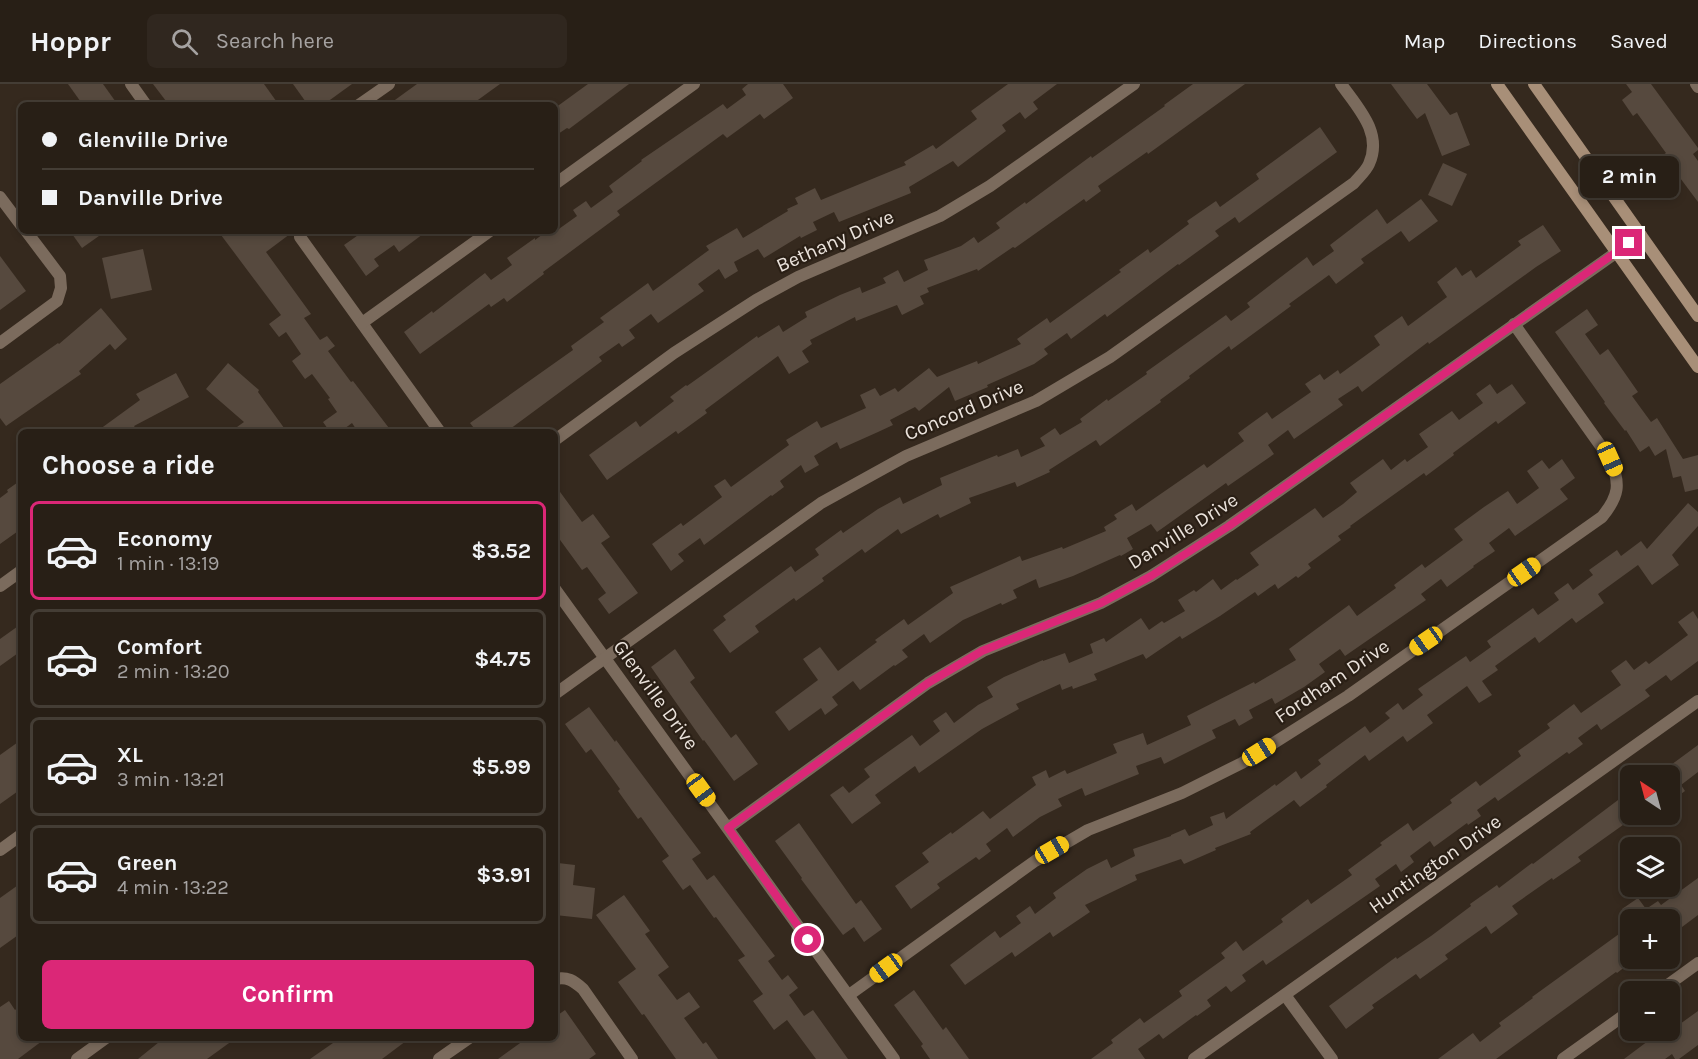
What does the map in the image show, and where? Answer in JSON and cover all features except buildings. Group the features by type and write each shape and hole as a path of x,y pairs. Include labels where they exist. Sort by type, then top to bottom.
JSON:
{"main road":[{"path":"1497,84 1698,367"},
{"path":"1534,84 1698,316"}],"street":[{"path":"131,84 144,102"},
{"path":"363,102 389,84"},
{"path":"558,182 694,84"},
{"name":"Bethany Drive","path":"558,438 674,353 756,300 798,277 940,216 990,186 1134,84"},
{"name":"Concord Drive","path":"558,692 822,503 906,456 1036,401 1110,357 1354,183 1368,166 1374,148 1369,123 1341,84"},
{"path":"0,197 18,221"},
{"path":"0,343 57,301 61,288 60,276 28,234"},
{"path":"362,323 486,234"},
{"name":"Danville Drive","path":"728,828 928,683 982,651 1101,603 1151,576 1229,526 1641,235"},
{"path":"300,237 438,429"},
{"name":"Fordham Drive","path":"849,995 1035,861 1088,830 1182,793 1242,764 1348,696 1602,517 1614,502 1617,490 1616,472 1610,459 1514,324"},
{"path":"0,586 18,573"},
{"name":"Glenville Drive","path":"558,593 894,1059"},
{"name":"Huntington Drive","path":"1194,1059 1698,701"},
{"path":"0,850 18,837"},
{"path":"1673,981 1698,963"},
{"path":"558,979 566,978 583,989 632,1059"},
{"path":"1285,994 1332,1059"},
{"path":"1563,1059 1620,1018"},
{"path":"77,1059 102,1041"},
{"path":"439,1059 465,1041"}],"route":[{"path":"808,940 728,828 928,683 982,651 1101,603 1151,576 1229,526 1629,243"}]}
